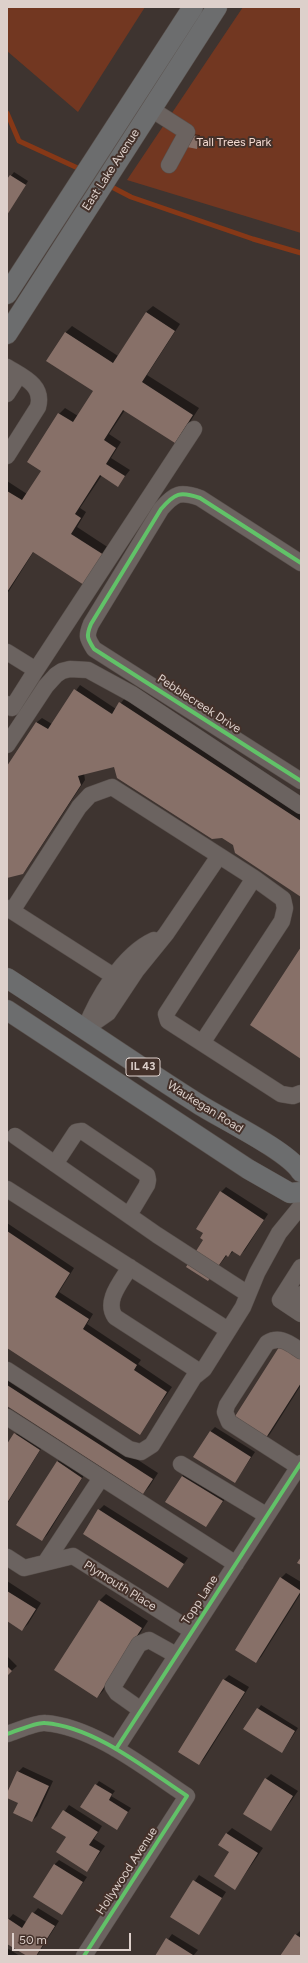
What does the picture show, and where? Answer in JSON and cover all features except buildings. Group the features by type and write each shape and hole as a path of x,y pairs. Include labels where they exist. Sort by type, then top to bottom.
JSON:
{"main road":[{"name":"East Lake Avenue","path":"7,334 193,7"},
{"name":"East Lake Avenue","path":"107,160 151,109 217,7"},
{"name":"East Lake Avenue","path":"7,294 86,193"},
{"name":"Waukegan Road","path":"7,978 200,1105 267,1144 296,1164 301,1172"},
{"name":"IL 43","path":"7,1010 248,1169 290,1193 301,1192"}],"street":[{"path":"151,109 187,132 169,165"},
{"path":"7,394 13,371 34,385 39,393 40,401 38,407 7,456"},
{"path":"7,704 12,708 194,428"},
{"name":"Pebblecreek Drive","path":"301,563 200,498 186,493 177,495 170,499 161,509 95,617 87,634 88,641 94,650 301,781"},
{"path":"7,652 36,670"},
{"path":"7,745 46,686 56,676 62,671 88,670 132,694 301,806"},
{"path":"115,977 10,910 79,807 90,795 112,787 254,878 283,899 285,908 282,921 202,1043"},
{"path":"86,1029 108,1013 136,972 166,934 220,856"},
{"path":"254,878 166,1014 168,1021 281,1094 293,1096 301,1093"},
{"path":"86,1029 95,1006 122,966 147,943 166,934"},
{"path":"55,1164 76,1132 82,1131 147,1175 147,1185 129,1215"},
{"path":"15,1136 157,1235 248,1294"},
{"path":"7,1189 228,1330"},
{"path":"7,1370 128,1449 141,1452 152,1445 194,1377 200,1372 243,1307 257,1273 280,1233 301,1206"},
{"path":"130,1267 114,1294 110,1305 115,1317 200,1372"},
{"path":"301,1267 280,1300 296,1311 301,1294"},
{"path":"300,1465 229,1422 225,1412 227,1405 267,1343 272,1339 284,1340 301,1351"},
{"path":"7,1417 236,1564"},
{"path":"181,1464 266,1516"},
{"name":"Topp Lane","path":"116,1749 300,1465"},
{"path":"44,1563 101,1478"},
{"name":"Plymouth Place","path":"7,1557 24,1568 73,1556 192,1631"},
{"path":"141,1710 117,1693 113,1687 139,1644 149,1640 176,1655"},
{"path":"7,1734 44,1722 78,1730 116,1749"},
{"name":"Hollywood Avenue","path":"84,1956 187,1796 116,1749"}],"green space":[{"path":"7,7 145,7 78,112 7,51"},
{"name":"Tall Trees Park","path":"243,7 301,7 301,233 127,180"}],"waterway":[{"path":"7,113 19,141 82,170"},
{"path":"108,185 131,197 253,239 301,253"}],"cycle path":[{"path":"301,563 200,498 183,494 178,495 170,500 161,509 88,631 89,639 94,649 301,781"},
{"path":"116,1749 301,1463"},
{"path":"7,1734 41,1723 64,1726 83,1732 137,1762 187,1796 84,1956"}]}
